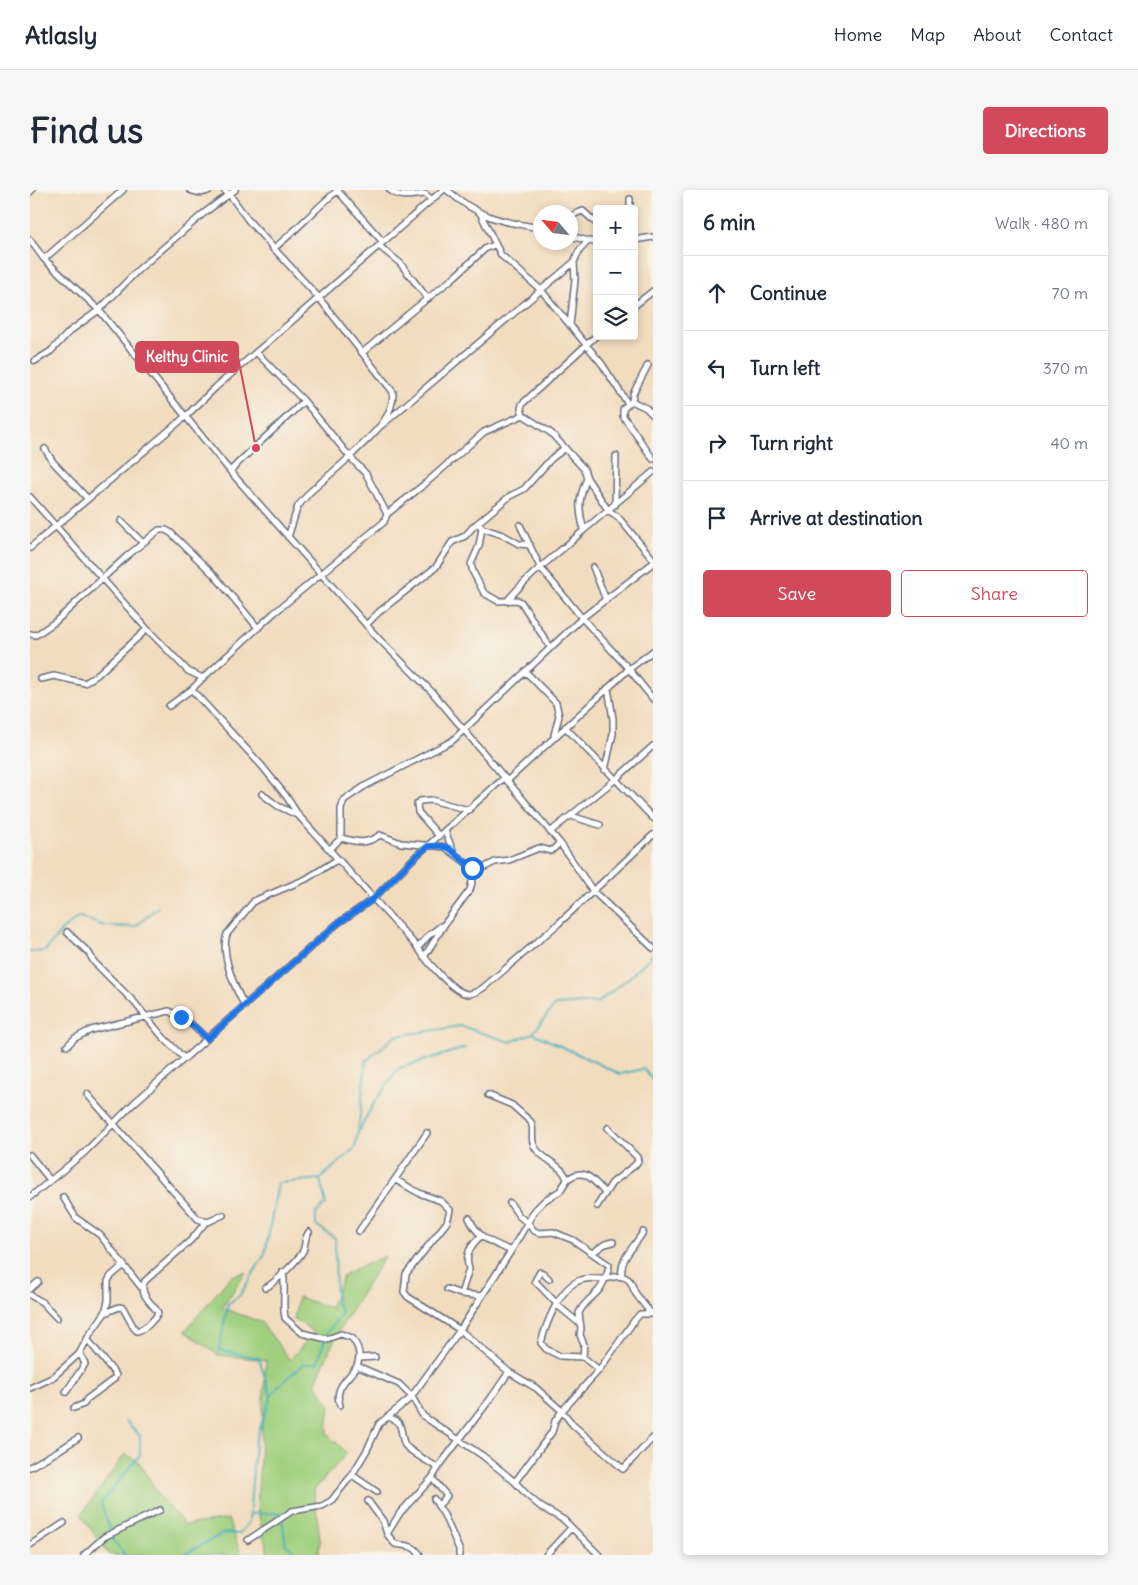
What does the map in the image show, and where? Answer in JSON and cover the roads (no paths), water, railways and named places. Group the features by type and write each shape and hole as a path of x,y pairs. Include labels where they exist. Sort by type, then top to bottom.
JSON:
{"street":[{"path":"44,259 123,190"},
{"path":"190,190 200,193 210,190"},
{"path":"224,190 273,249 319,298 393,392 393,403 380,427"},
{"path":"35,361 51,351 70,332 99,310 140,269 204,213 235,190"},
{"path":"273,249 313,210 337,190 428,298"},
{"path":"390,190 402,196 425,194 432,200"},
{"path":"30,548 186,416 256,352 432,200 447,190 456,199 480,213 505,222 533,227"},
{"path":"630,199 630,205"},
{"path":"578,212 584,211 593,220"},
{"path":"480,213 495,245 508,263 541,290 602,364 630,403 646,408 653,415"},
{"path":"638,239 653,237"},
{"path":"578,238 593,242"},
{"path":"30,240 44,259 99,310 230,472 366,626 431,691 560,843 593,891 653,948"},
{"path":"288,537 298,506 310,492 350,457 380,427 574,262 588,241"},
{"path":"362,353 452,279 486,248 495,245"},
{"path":"570,325 575,280 574,262"},
{"path":"638,303 653,291"},
{"path":"593,338 522,404 520,409 523,415 551,432 584,469 586,478 608,510 618,517 653,559"},
{"path":"256,352 304,401 357,466 366,474 387,514"},
{"path":"648,365 630,403 623,409 623,416 653,459"},
{"path":"230,472 260,441 280,426 304,401"},
{"path":"168,706 192,690 258,628 384,522 387,514 484,432 523,415"},
{"path":"366,626 379,612 436,567 452,542 480,526 510,496 524,489 565,448"},
{"path":"45,449 53,462 88,499"},
{"path":"615,505 616,456"},
{"path":"507,601 519,586 540,567 653,472"},
{"path":"584,530 579,510 581,492 586,478"},
{"path":"30,497 146,629 188,671 203,678"},
{"path":"121,520 143,543"},
{"path":"520,525 540,567 582,618 653,698"},
{"path":"480,526 519,544 530,545"},
{"path":"480,526 479,546 471,564 484,593 494,600 520,601 550,647"},
{"path":"30,634 36,635 54,622 159,530 166,530 171,533 215,576 258,628"},
{"path":"330,849 341,838 341,808 344,800 365,786 446,746 582,618 653,563"},
{"path":"593,567 606,600"},
{"path":"41,679 54,676 85,683 97,676 146,629"},
{"path":"30,1197 84,1153 134,1103 184,1058 337,924 373,899 416,856 506,780 629,669 653,651"},
{"path":"525,671 556,703 560,716 553,738"},
{"path":"605,770 613,734 613,718 608,688"},
{"path":"192,690 262,766 299,816 424,957 458,990 467,994 477,992 558,924 653,835"},
{"path":"565,727 653,818"},
{"path":"550,832 616,779 653,746"},
{"path":"262,794 278,806 299,816"},
{"path":"439,836 418,812 417,804 420,801 432,800 469,810"},
{"path":"570,816 600,825"},
{"path":"445,831 454,853"},
{"path":"341,838 362,843 380,835 401,843 445,847 475,870"},
{"path":"475,870 495,862 509,860 539,848 552,851 560,843"},
{"path":"245,1006 237,992 228,965 225,940 227,934 254,901 306,879 335,861 340,861"},
{"path":"424,957 446,922 470,890 475,870"},
{"path":"418,948 428,936 446,922"},
{"path":"67,932 89,953 98,967 134,1002 184,1058"},
{"path":"67,1046 75,1038 91,1030 118,1025 164,1011 173,1012 192,1024 207,1039"},
{"path":"87,1094 198,1218 206,1222"},
{"path":"488,1095 512,1105 532,1122 533,1145 541,1154 564,1172 568,1180"},
{"path":"597,1206 612,1183 635,1165 638,1159 608,1128"},
{"path":"358,1231 396,1180 427,1133"},
{"path":"30,1155 50,1180"},
{"path":"248,1540 288,1514 298,1509 326,1505 339,1493 367,1450 378,1424 412,1398 423,1379 460,1330 512,1251 536,1210 545,1200 560,1191 568,1180 577,1174 586,1176 605,1193"},
{"path":"396,1180 419,1193 441,1202 450,1210 447,1222 406,1274 404,1292 460,1330 508,1372 536,1388 562,1411 573,1425 623,1469 653,1438"},
{"path":"63,1197 76,1218 100,1235 142,1287"},
{"path":"510,1203 519,1216 533,1230 539,1233 553,1232 573,1240 609,1265 609,1270 597,1293 581,1308 579,1313 580,1335 584,1345 583,1357"},
{"path":"105,1313 119,1307 123,1308 135,1330 140,1331 158,1313 142,1292 145,1281 187,1243 206,1222 223,1215"},
{"path":"469,1218 474,1229 481,1236 512,1251"},
{"path":"265,1288 276,1281 283,1272 296,1262 302,1253 307,1235 310,1232"},
{"path":"622,1277 620,1267 623,1260 643,1232"},
{"path":"460,1294 469,1269 467,1262 469,1251 481,1236"},
{"path":"592,1253 605,1244 613,1242"},
{"path":"30,1388 52,1378 80,1353 105,1313 108,1301 108,1281 124,1265"},
{"path":"283,1272 286,1284 283,1298 285,1318 302,1333 327,1339 340,1334 352,1338 355,1342 360,1358 357,1366 337,1392 340,1405"},
{"path":"549,1279 544,1272 540,1272 534,1281 557,1305 579,1323"},
{"path":"598,1370 583,1357 560,1356 546,1349 541,1343 544,1331 557,1305 574,1282 588,1278 604,1279 613,1276 626,1278 631,1282 636,1294 652,1315"},
{"path":"30,1289 38,1282"},
{"path":"447,1289 460,1294 482,1296"},
{"path":"30,1295 42,1302 57,1318"},
{"path":"515,1482 552,1432 555,1421 562,1411 598,1370 640,1314 652,1315"},
{"path":"74,1408 84,1404 114,1379 116,1375 88,1340"},
{"path":"66,1392 85,1364 84,1358 80,1353"},
{"path":"360,1358 375,1357"},
{"path":"357,1366 399,1384 412,1398 423,1416 460,1440 515,1482 534,1501 564,1520 599,1555"},
{"path":"387,1534 400,1513 432,1478 508,1372"},
{"path":"388,1417 396,1420 402,1429 405,1444 411,1451 438,1468"},
{"path":"30,1467 78,1438"},
{"path":"352,1475 377,1492"},
{"path":"432,1478 447,1496 438,1506"},
{"path":"434,1499 459,1549 459,1555"},
{"path":"368,1501 383,1521 387,1534 395,1544 412,1547 420,1555"},
{"path":"84,1555 108,1535 160,1510"},
{"path":"30,1545 64,1523"},
{"path":"546,1555 571,1528"}],"waterway":[{"path":"30,952 45,951 63,929 79,917 105,926 135,927 158,907"},
{"path":"533,1033 555,1005 599,1002 631,976 653,954"},
{"path":"183,1555 224,1533 239,1534 249,1522 255,1442 271,1397 259,1358 219,1350 228,1304 240,1295 265,1254 278,1183 320,1179 355,1148 366,1061 395,1036 461,1026 510,1042 533,1033 620,1074 644,1069 653,1081"},
{"path":"360,1130 372,1106 399,1068 465,1048"},
{"path":"271,1397 279,1385 304,1364 317,1363 327,1333 342,1313 336,1302 335,1238 316,1225 316,1213 326,1204 320,1179"},
{"path":"125,1555 113,1540 101,1503 140,1455 140,1436 126,1421"},
{"path":"250,1514 281,1513 286,1545 300,1555"}],"place":[{"name":"Kelthy Clinic","path":"256,448"}]}
